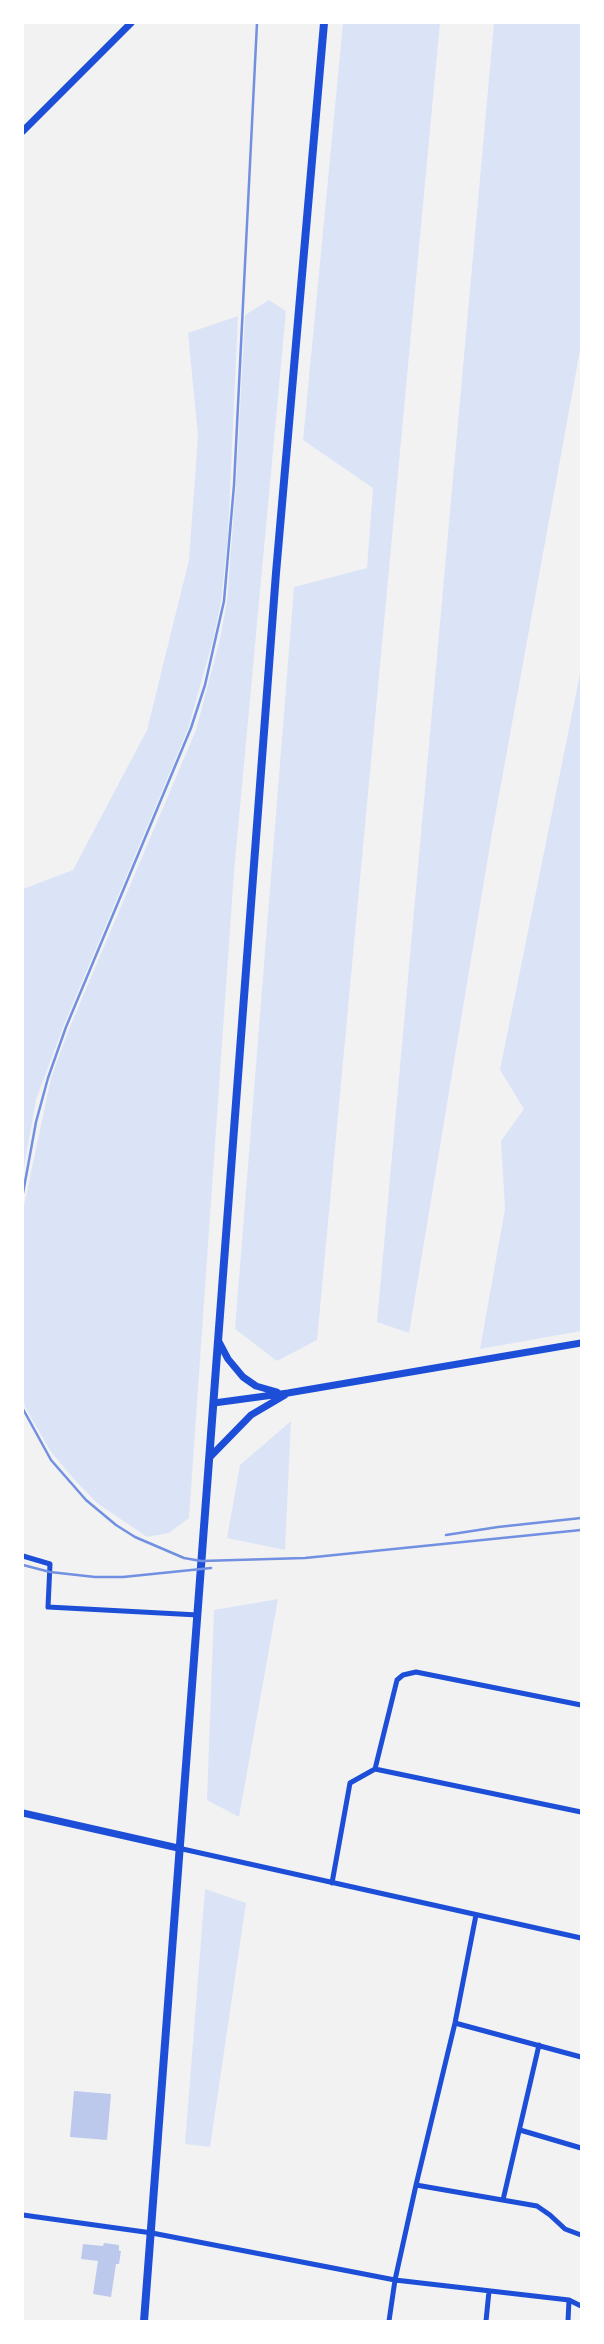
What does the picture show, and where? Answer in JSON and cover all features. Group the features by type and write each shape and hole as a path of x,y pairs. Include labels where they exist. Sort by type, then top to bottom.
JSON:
{"main road":[{"path":"144,2321 276,573 324,23"},
{"path":"23,131 129,24"},
{"path":"219,1342 228,1359 243,1377 269,1391 288,1393"},
{"path":"214,1403 581,1343"},
{"path":"210,1457 251,1415 288,1393"},
{"path":"23,1813 178,1848"}],"street":[{"path":"23,1556 50,1564 48,1607 198,1615"},
{"path":"375,1769 397,1680 409,1672 581,1705"},
{"path":"332,1883 350,1783 375,1769 581,1812"},
{"path":"178,1848 581,1938"},
{"path":"389,2321 395,2280 455,2023 476,1915"},
{"path":"455,2023 581,2057"},
{"path":"503,2200 539,2045"},
{"path":"520,2130 581,2148"},
{"path":"416,2185 537,2206 565,2229 581,2235"},
{"path":"23,2215 152,2233 395,2280 569,2300 581,2306"},
{"path":"486,2321 489,2291"},
{"path":"568,2321 569,2300"}],"shaded area":[{"path":"343,23 440,23 317,1340 277,1361 235,1329 294,587 367,568 373,488 303,440"},
{"path":"494,23 581,23 581,345 491,839 409,1333 377,1322"},
{"path":"269,300 286,311 234,872 189,1518 169,1533 147,1537 97,1503 73,1478 51,1452 25,1407 23,1210 51,1078 69,1029 196,730 227,601 245,315"},
{"path":"238,316 228,535 221,602 213,640 188,729 63,1027 36,1100 23,1173 23,889 73,870 147,730 189,560 198,436 188,333"},
{"path":"581,669 581,1331 480,1349 505,1209 501,1141 524,1109 500,1070"},
{"path":"291,1421 285,1550 227,1538 240,1465"},
{"path":"278,1599 239,1817 207,1800 214,1610"},
{"path":"205,1889 246,1903 210,2147 185,2144"}],"building":[{"path":"74,2091 111,2094 107,2140 70,2137"},
{"path":"104,2243 119,2245 121,2251 119,2264 116,2264 111,2297 93,2294 98,2261 81,2259 83,2244 103,2246"}],"railway":[{"path":"23,1193 36,1122 48,1078 66,1027 191,728 205,685 224,601 234,485 257,23"},
{"path":"23,1409 51,1460 86,1500 135,1537 184,1558 201,1561 305,1558 581,1530"},
{"path":"446,1535 581,1518"},
{"path":"23,1565 50,1572 95,1577 123,1577 211,1568"}]}
